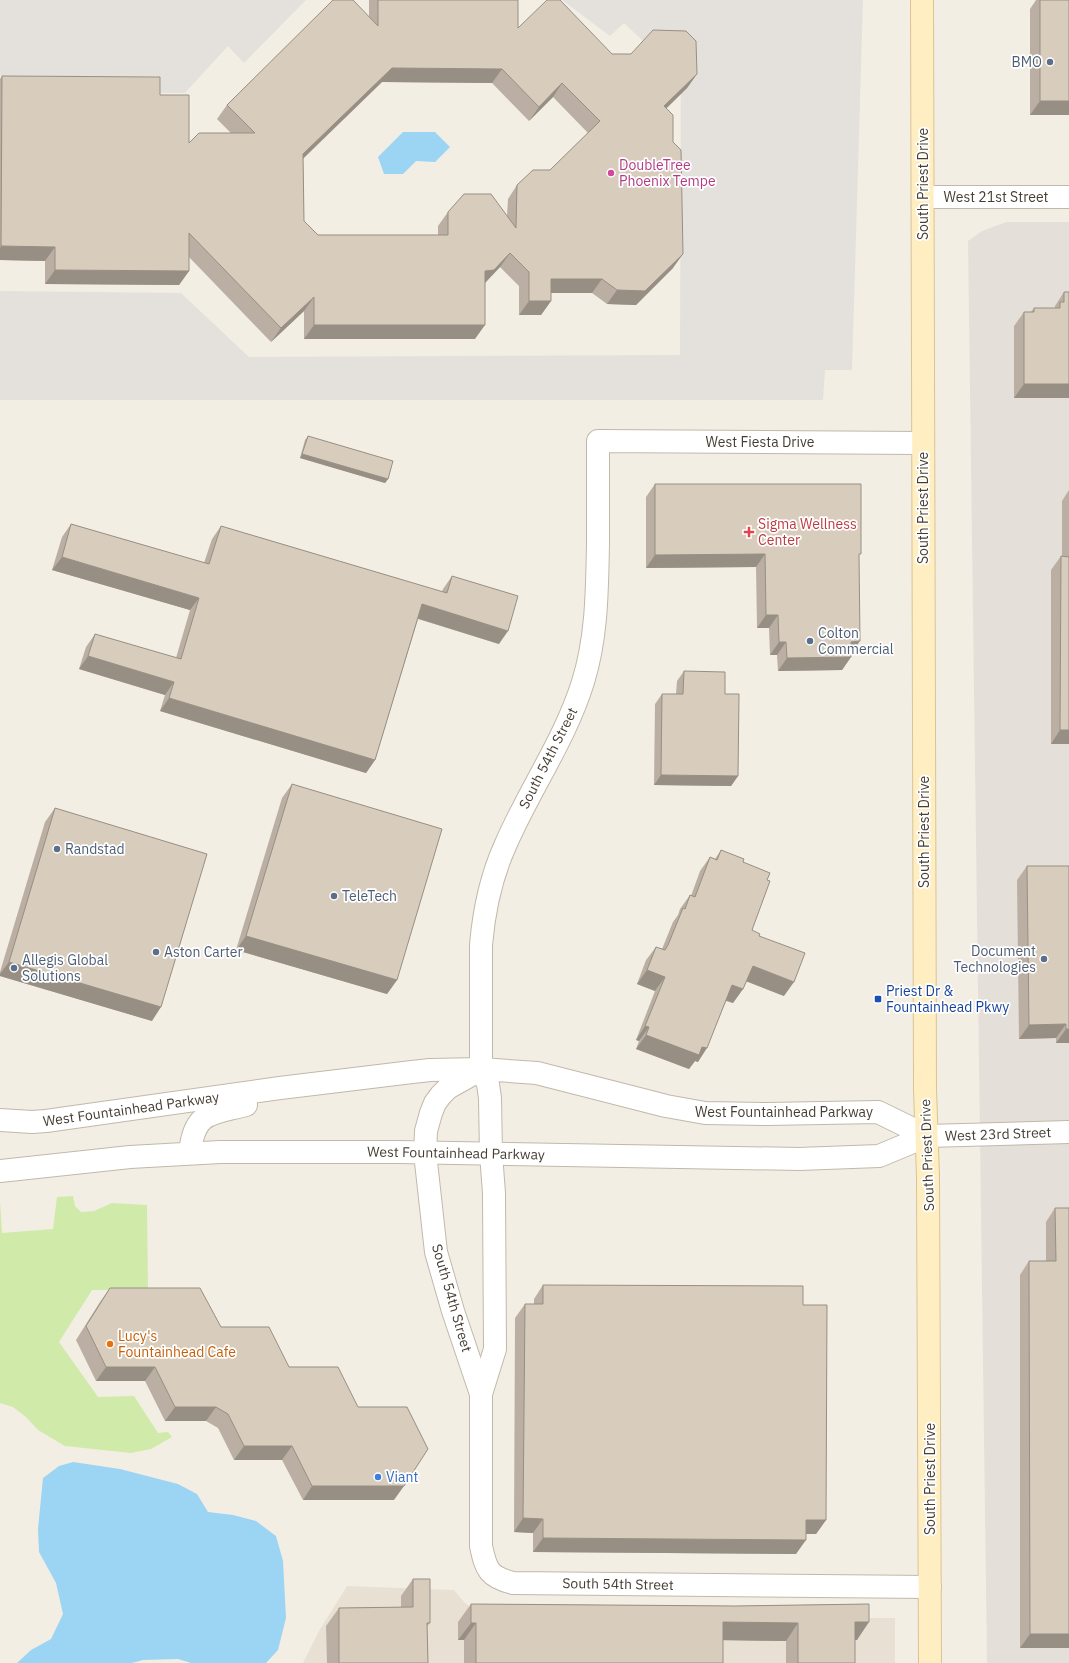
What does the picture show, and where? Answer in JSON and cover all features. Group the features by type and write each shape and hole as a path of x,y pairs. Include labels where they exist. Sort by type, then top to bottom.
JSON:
{"main road":[{"name":"South Priest Drive","path":"922,0 922,443 925,1089 929,1192 930,1663"}],"street":[{"name":"West 21st Street","path":"923,197 1069,198"},
{"name":"West Fiesta Drive","path":"598,441 922,443"},
{"name":"South 54th Street","path":"481,1070 481,945 485,912 491,885 497,865 514,827 570,717 583,681 593,641 597,588 598,441"},
{"name":"West Fountainhead Parkway","path":"0,1120 26,1122 46,1121 280,1088 430,1070 481,1070 537,1073 666,1106 705,1113 767,1114 878,1112 927,1136"},
{"path":"425,1153 428,1121 438,1099 448,1088 481,1070 488,1084 490,1098 491,1154"},
{"path":"190,1153 191,1140 197,1123 204,1117 247,1104 280,1088"},
{"name":"West 23rd Street","path":"927,1136 1069,1132"},
{"name":"West Fountainhead Parkway","path":"0,1171 130,1157 190,1153 425,1153 753,1159 879,1156 927,1136"},
{"name":"South 54th Street","path":"425,1153 436,1252 453,1311 481,1394"},
{"name":"South 54th Street","path":"491,1154 494,1193 495,1349 481,1394 481,1546 488,1570 499,1580 513,1583 930,1587"}],"shaded area":[{"path":"0,0 306,0 244,63 228,46 185,93 158,93 157,76 0,76"},
{"path":"562,0 863,0 852,370 825,370 823,400 0,400 0,291 181,293 249,357 680,355 681,36 643,41 624,23 610,36"},
{"path":"1006,222 1069,222 1069,1663 987,1663 968,241 982,231"},
{"path":"347,1586 454,1590 465,1603 480,1613 496,1619 895,1618 895,1663 303,1663 319,1631"}],"green space":[{"path":"73,1196 75,1206 81,1212 94,1211 112,1203 147,1205 148,1290 92,1290 59,1342 98,1397 134,1396 158,1433 168,1432 172,1437 151,1449 131,1453 65,1446 38,1430 26,1417 13,1407 0,1403 0,1201 2,1233 53,1229 57,1197"}],"water":[{"path":"403,132 435,132 450,147 435,162 416,161 403,174 384,174 378,157"},
{"path":"73,1462 120,1469 178,1484 197,1494 208,1512 233,1515 256,1521 276,1536 283,1561 286,1618 278,1650 266,1663 191,1663 178,1659 143,1660 132,1663 17,1663 31,1650 51,1639 63,1614 56,1583 39,1552 38,1529 43,1478 59,1466"}],"building":[{"path":"333,0 353,0 378,26 378,0 518,0 518,28 547,0 560,0 612,54 631,54 653,30 686,31 696,41 697,74 664,106 673,115 673,142 681,150 683,254 645,291 617,290 602,279 551,279 551,301 529,301 529,272 510,253 494,270 485,271 485,325 314,325 314,297 281,328 189,233 189,271 55,270 55,247 1,246 2,76 160,77 160,95 189,95 189,143 199,133 255,133 227,105","holes":["392,68 502,69 539,107 562,83 600,121 550,170 533,170 517,185 516,228 491,194 464,194 448,212 448,235 318,235 304,221 303,154"]},
{"name":"BMO","path":"1040,0 1069,0 1069,101 1040,101"},
{"path":"1064,292 1069,292 1069,384 1024,384 1024,312 1034,312 1034,308 1060,308 1060,302 1064,302"},
{"path":"308,436 393,461 388,479 302,454"},
{"path":"655,484 861,484 861,554 859,554 860,641 851,642 851,657 787,658 786,642 779,642 778,615 766,615 765,554 655,555"},
{"path":"71,524 209,564 221,526 447,593 452,576 518,596 508,631 422,604 375,760 169,698 174,682 88,656 95,634 181,659 199,598 62,557"},
{"path":"1061,556 1069,557 1069,730 1060,730"},
{"path":"684,671 725,672 725,694 739,694 738,776 661,775 662,694 683,694"},
{"name":"TeleTech","path":"292,784 442,829 397,980 246,936"},
{"path":"55,808 207,854 161,1007 9,962"},
{"path":"721,850 744,859 743,862 770,873 767,880 770,881 752,930 760,934 759,936 805,953 794,982 753,966 743,989 732,985 707,1048 702,1047 699,1055 646,1035 649,1027 645,1026 665,977 647,970 656,947 665,950 668,945 690,895 695,897 710,857 717,860"},
{"name":"Document Technologies","path":"1027,866 1069,866 1069,1029 1066,1029 1066,1024 1029,1025"},
{"path":"1055,1208 1069,1208 1069,1634 1030,1634 1029,1261 1056,1261"},
{"path":"543,1285 803,1286 803,1305 827,1305 826,1520 806,1520 806,1540 543,1538 543,1519 523,1518 525,1304 543,1304"},
{"path":"110,1288 200,1288 221,1327 269,1327 289,1367 338,1367 358,1407 407,1407 428,1449 404,1486 312,1486 292,1446 244,1446 228,1414 216,1407 175,1407 155,1367 106,1367 86,1326"},
{"path":"413,1579 430,1579 430,1623 427,1623 428,1663 339,1663 339,1608 413,1607"},
{"path":"471,1604 735,1606 869,1604 869,1622 855,1622 855,1663 798,1663 798,1623 723,1622 723,1663 476,1663 476,1623 471,1623"}],"place":[{"name":"BMO","path":"1050,62"},
{"name":"DoubleTree Phoenix Tempe","path":"611,173"},
{"name":"Sigma Wellness Center","path":"749,532"},
{"name":"Colton Commercial","path":"810,641"},
{"name":"Randstad","path":"57,849"},
{"name":"TeleTech","path":"334,896"},
{"name":"Aston Carter","path":"156,952"},
{"name":"Document Technologies","path":"1044,959"},
{"name":"Allegis Global Solutions","path":"14,968"},
{"name":"Priest Dr & Fountainhead Pkwy","path":"878,999"},
{"name":"Lucy's Fountainhead Cafe","path":"110,1344"},
{"name":"Viant","path":"378,1477"}]}
